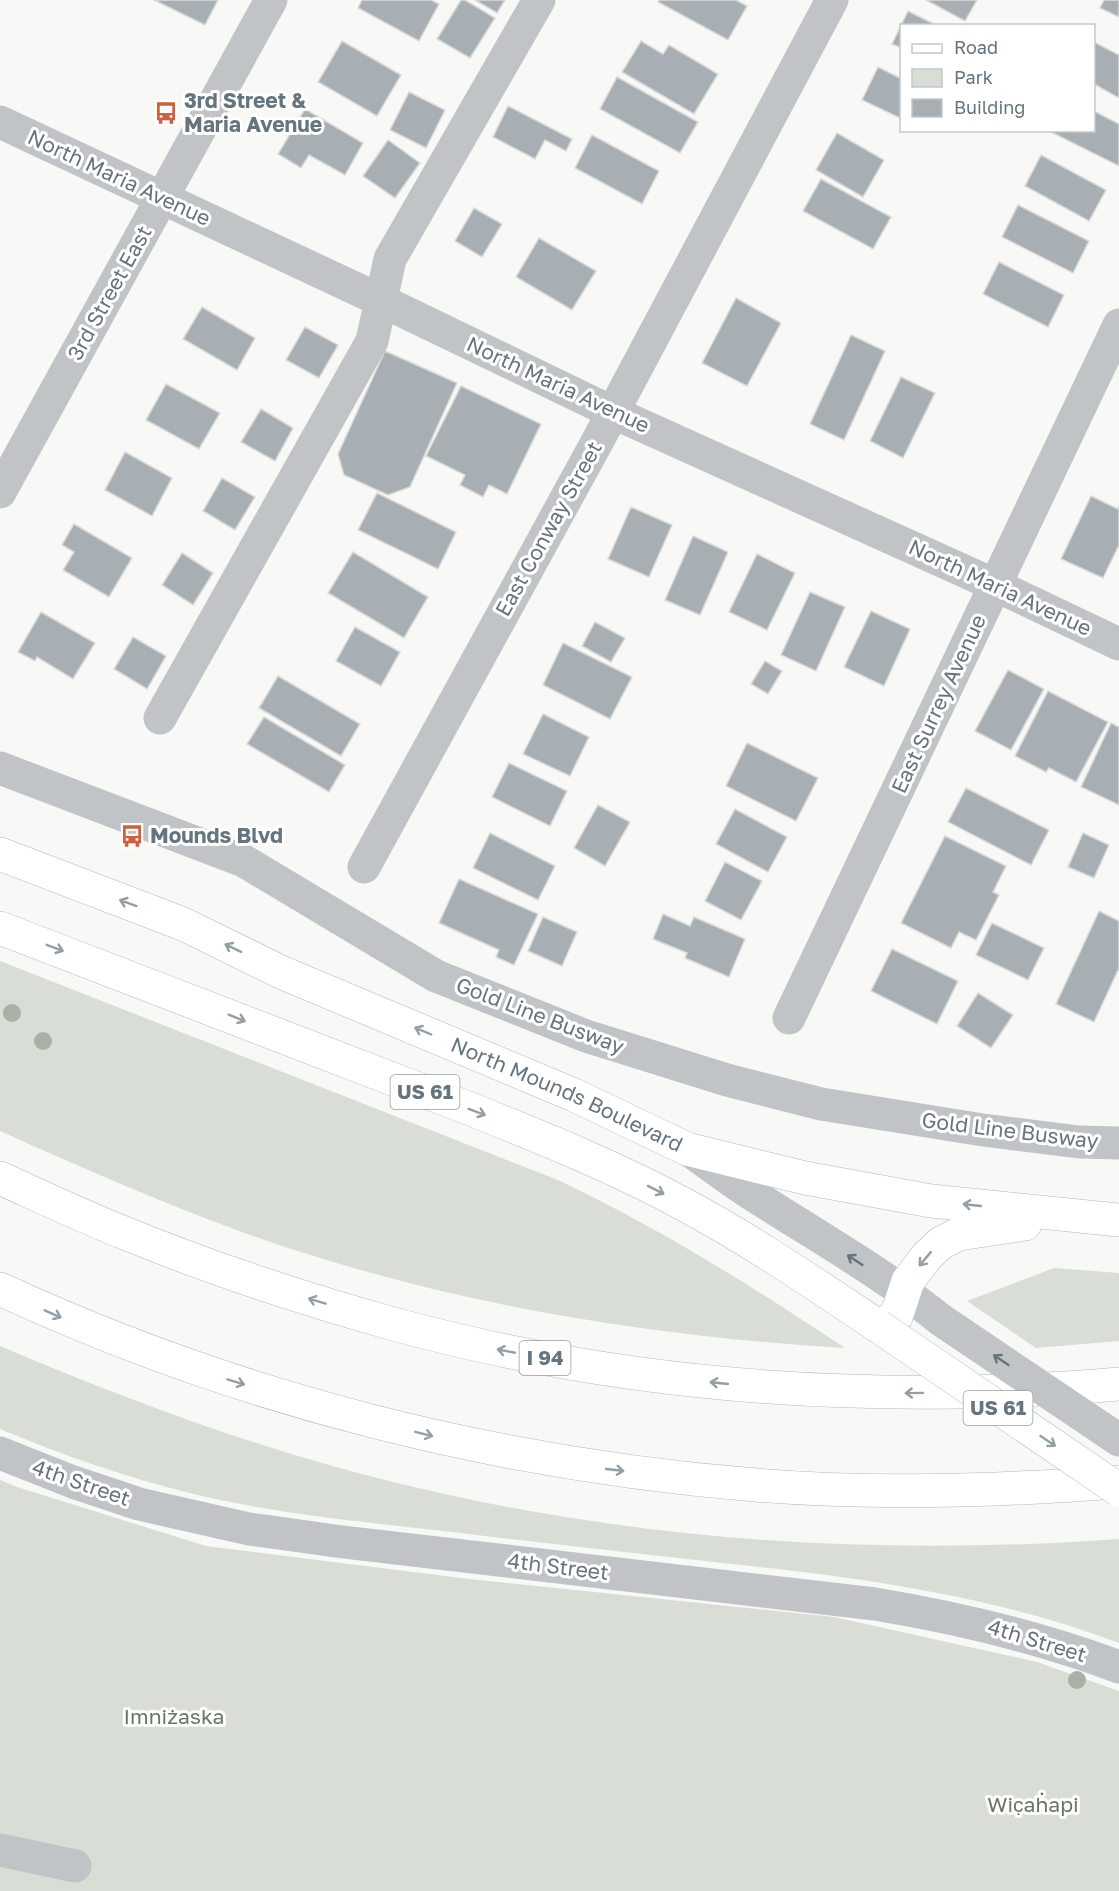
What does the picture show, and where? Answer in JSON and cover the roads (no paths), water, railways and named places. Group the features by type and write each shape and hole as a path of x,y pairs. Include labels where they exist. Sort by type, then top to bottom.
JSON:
{"main road":[{"name":"North Mounds Boulevard","path":"0,854 183,924 283,972 574,1095 687,1149"},
{"name":"US 61","path":"0,928 549,1140 686,1205 755,1245 1119,1490"},
{"name":"US 61","path":"687,1149 805,1178 931,1201 1106,1219"},
{"name":"I 94","path":"0,1178 127,1234 212,1266 390,1323 489,1348 587,1366 715,1383 824,1391 902,1393 991,1391 1119,1384"},
{"path":"878,1326 896,1317 908,1281 927,1256 941,1242 959,1233 995,1227 1106,1219"},
{"path":"0,1289 61,1317 192,1368 326,1410 463,1443 601,1468 757,1486 897,1491 1038,1488 1119,1482"}],"street":[{"name":"3rd Street East","path":"0,492 271,0"},
{"path":"160,718 372,341 390,259 538,0"},
{"name":"East Conway Street","path":"364,867 612,412 832,0"},
{"name":"North Maria Avenue","path":"0,122 380,300 612,412 995,585 1119,644"},
{"name":"East Surrey Avenue","path":"789,1018 1119,324"},
{"name":"Gold Line Busway","path":"0,768 244,861 436,976 586,1036 727,1080 821,1104 983,1130 1079,1142 1119,1143"},
{"name":"North Mounds Boulevard","path":"687,1149 759,1200 800,1224 904,1293 1119,1440"},
{"name":"4th Street","path":"0,1453 139,1504 249,1529 875,1604 947,1616 1005,1630 1119,1667"},
{"path":"0,1850 75,1866"}],"place":[{"name":"3rd Street & Maria Avenue","path":"166,113"},
{"name":"Mounds Blvd","path":"132,836"}],"park label":[{"name":"Imniżaska","path":"174,1717"},
{"name":"Wic̣aḣapi","path":"1033,1805"}]}
